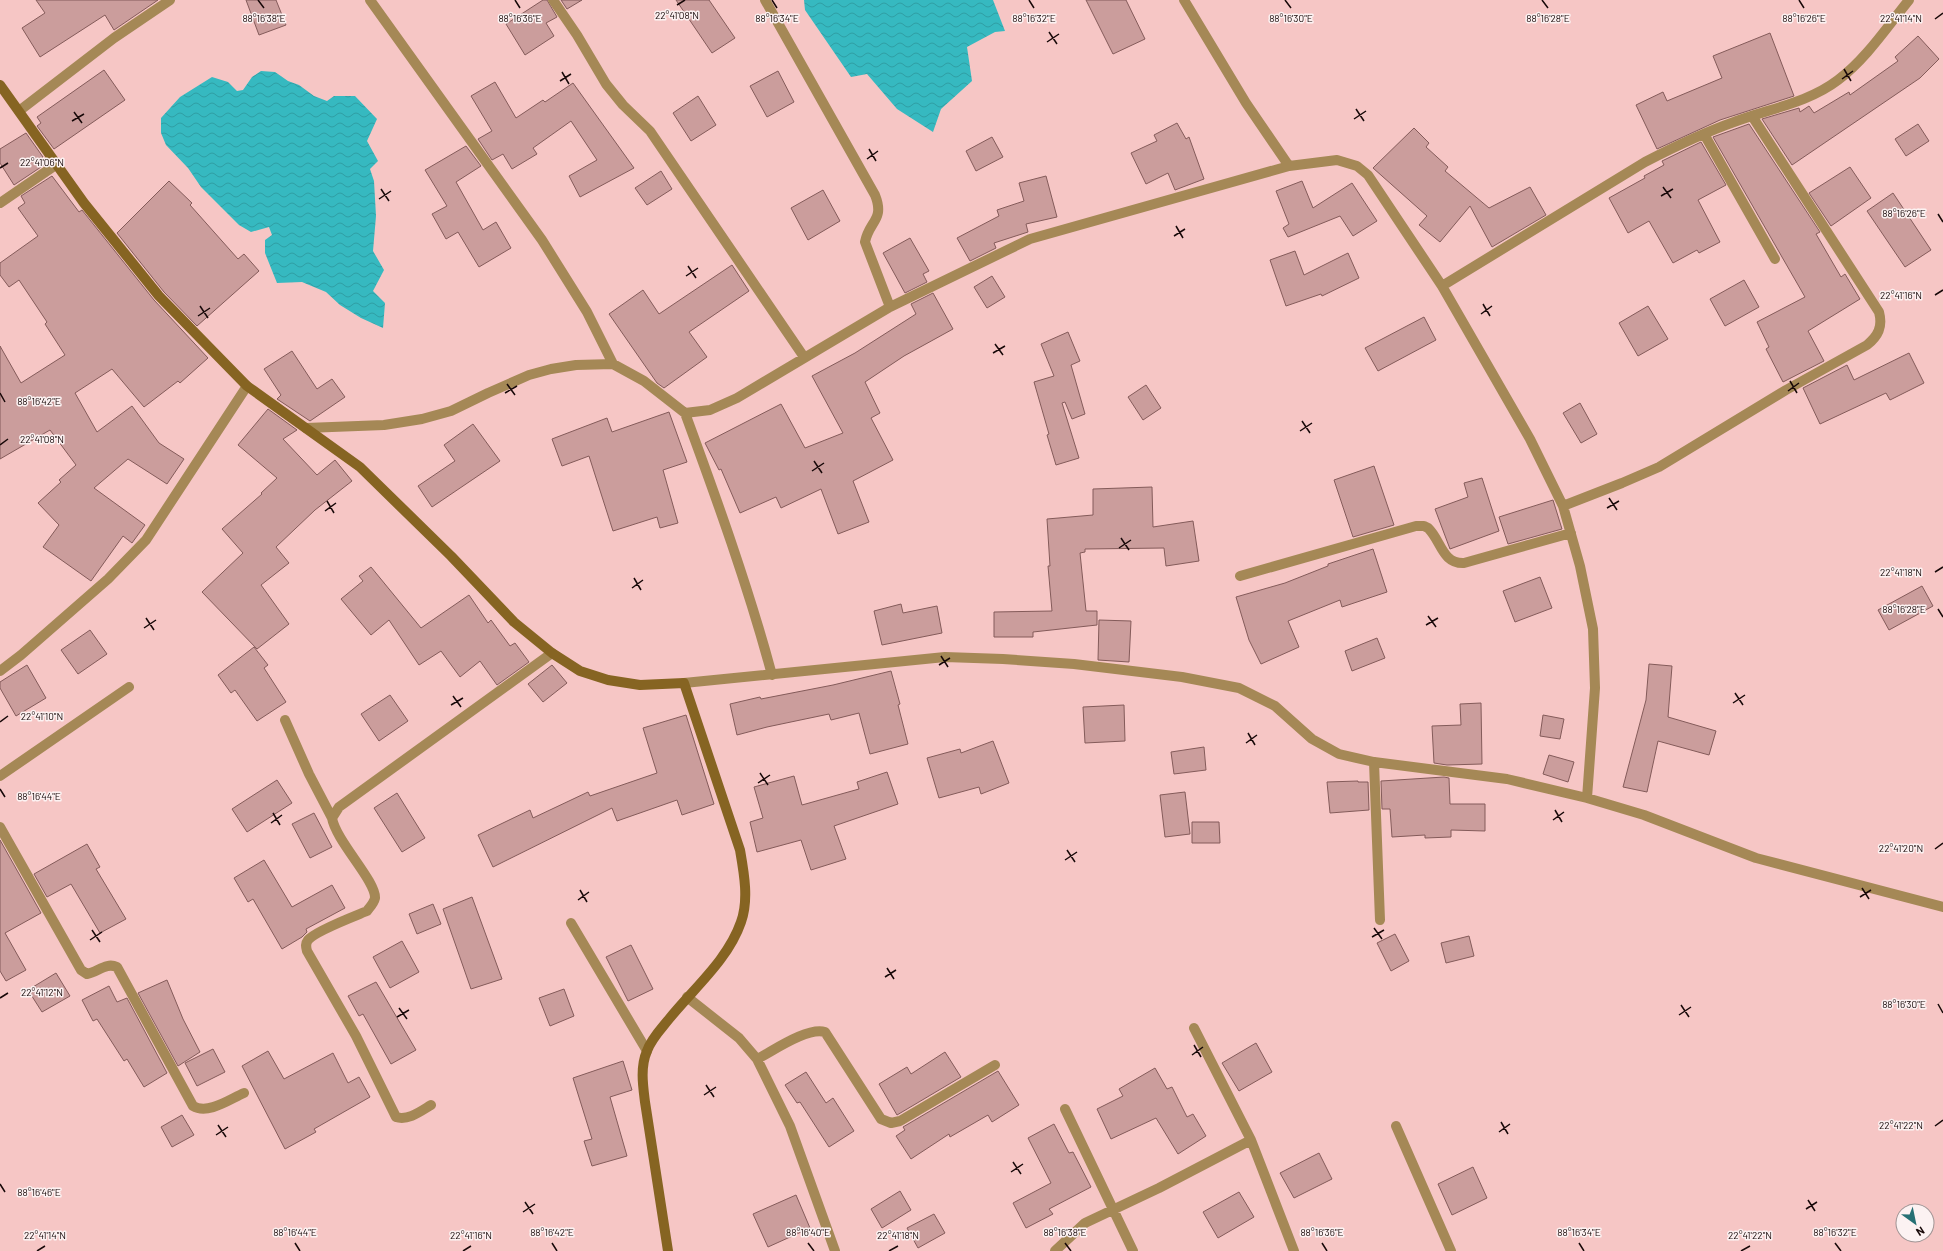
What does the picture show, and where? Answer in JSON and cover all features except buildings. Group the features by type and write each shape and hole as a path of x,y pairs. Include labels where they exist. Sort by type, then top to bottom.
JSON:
{"street":[{"path":"19,111 114,38 170,0"},
{"path":"370,0 542,240 587,312 613,364"},
{"path":"553,0 577,35 606,84 623,105 650,131 804,357"},
{"path":"765,0 875,195 878,204 878,214 866,236 865,242 890,307"},
{"path":"1184,0 1246,103 1289,166"},
{"path":"1442,286 1645,162 1704,134 1788,104 1815,93 1837,81 1854,66 1909,0"},
{"path":"0,85 84,203 159,296 247,386 360,467 446,551 514,622 552,653 580,671 608,680 640,685 684,684 945,658 1003,659 1074,664 1175,676 1239,688 1275,706 1312,739 1339,754 1374,762 1507,779 1587,798 1644,815 1756,858 1943,907"},
{"path":"1563,506 1622,483 1659,466 1786,390 1867,345 1879,331 1882,322 1879,312 1752,116"},
{"path":"1704,134 1775,259"},
{"path":"685,413 710,410 737,398 890,307 1030,239 1289,166 1337,160 1357,166 1368,175 1442,286 1530,439 1563,506 1580,566 1593,629 1595,688 1587,798"},
{"path":"0,203 57,164"},
{"path":"306,428 384,425 422,419 452,411 529,375 551,369 576,365 613,364 644,381 685,413 729,535 758,622 772,675"},
{"path":"0,671 21,655 108,579 146,540 247,386"},
{"path":"1240,576 1416,526 1424,526 1428,528 1447,557 1456,563 1464,563 1571,533"},
{"path":"332,818 339,807 552,653"},
{"path":"668,1251 642,1078 647,1051 656,1034 725,954 741,922 744,900 744,878 740,850 684,684"},
{"path":"0,776 129,687"},
{"path":"285,720 309,774 332,818 336,832 370,885 375,898 367,911 317,933 308,939 306,945 307,951 356,1036 396,1117 408,1117 431,1105"},
{"path":"1374,762 1380,920"},
{"path":"0,827 81,970 87,974 104,966 112,965 117,967 193,1106 203,1109 210,1108 244,1093"},
{"path":"571,923 647,1051"},
{"path":"687,997 739,1038 757,1059 790,1126 835,1251"},
{"path":"1194,1028 1251,1140 1294,1251"},
{"path":"757,1059 806,1034 819,1030 825,1032 881,1119 891,1122 900,1120 995,1065"},
{"path":"1064,1109 1133,1251"},
{"path":"1396,1126 1451,1251"},
{"path":"1055,1251 1085,1224 1251,1140"}],"water":[{"path":"804,0 993,0 1005,31 995,32 967,47 972,81 941,109 933,132 897,109 867,74 851,77 805,10"},
{"path":"261,71 275,72 288,81 299,85 314,96 327,101 334,96 355,96 377,119 367,141 378,161 370,169 374,181 376,216 373,251 384,270 373,291 385,303 383,328 361,318 340,305 326,292 302,282 277,283 265,253 265,240 272,235 269,227 251,232 239,225 201,187 188,168 166,145 161,133 161,118 180,97 212,77 228,82 237,91 243,90 252,77"}]}
